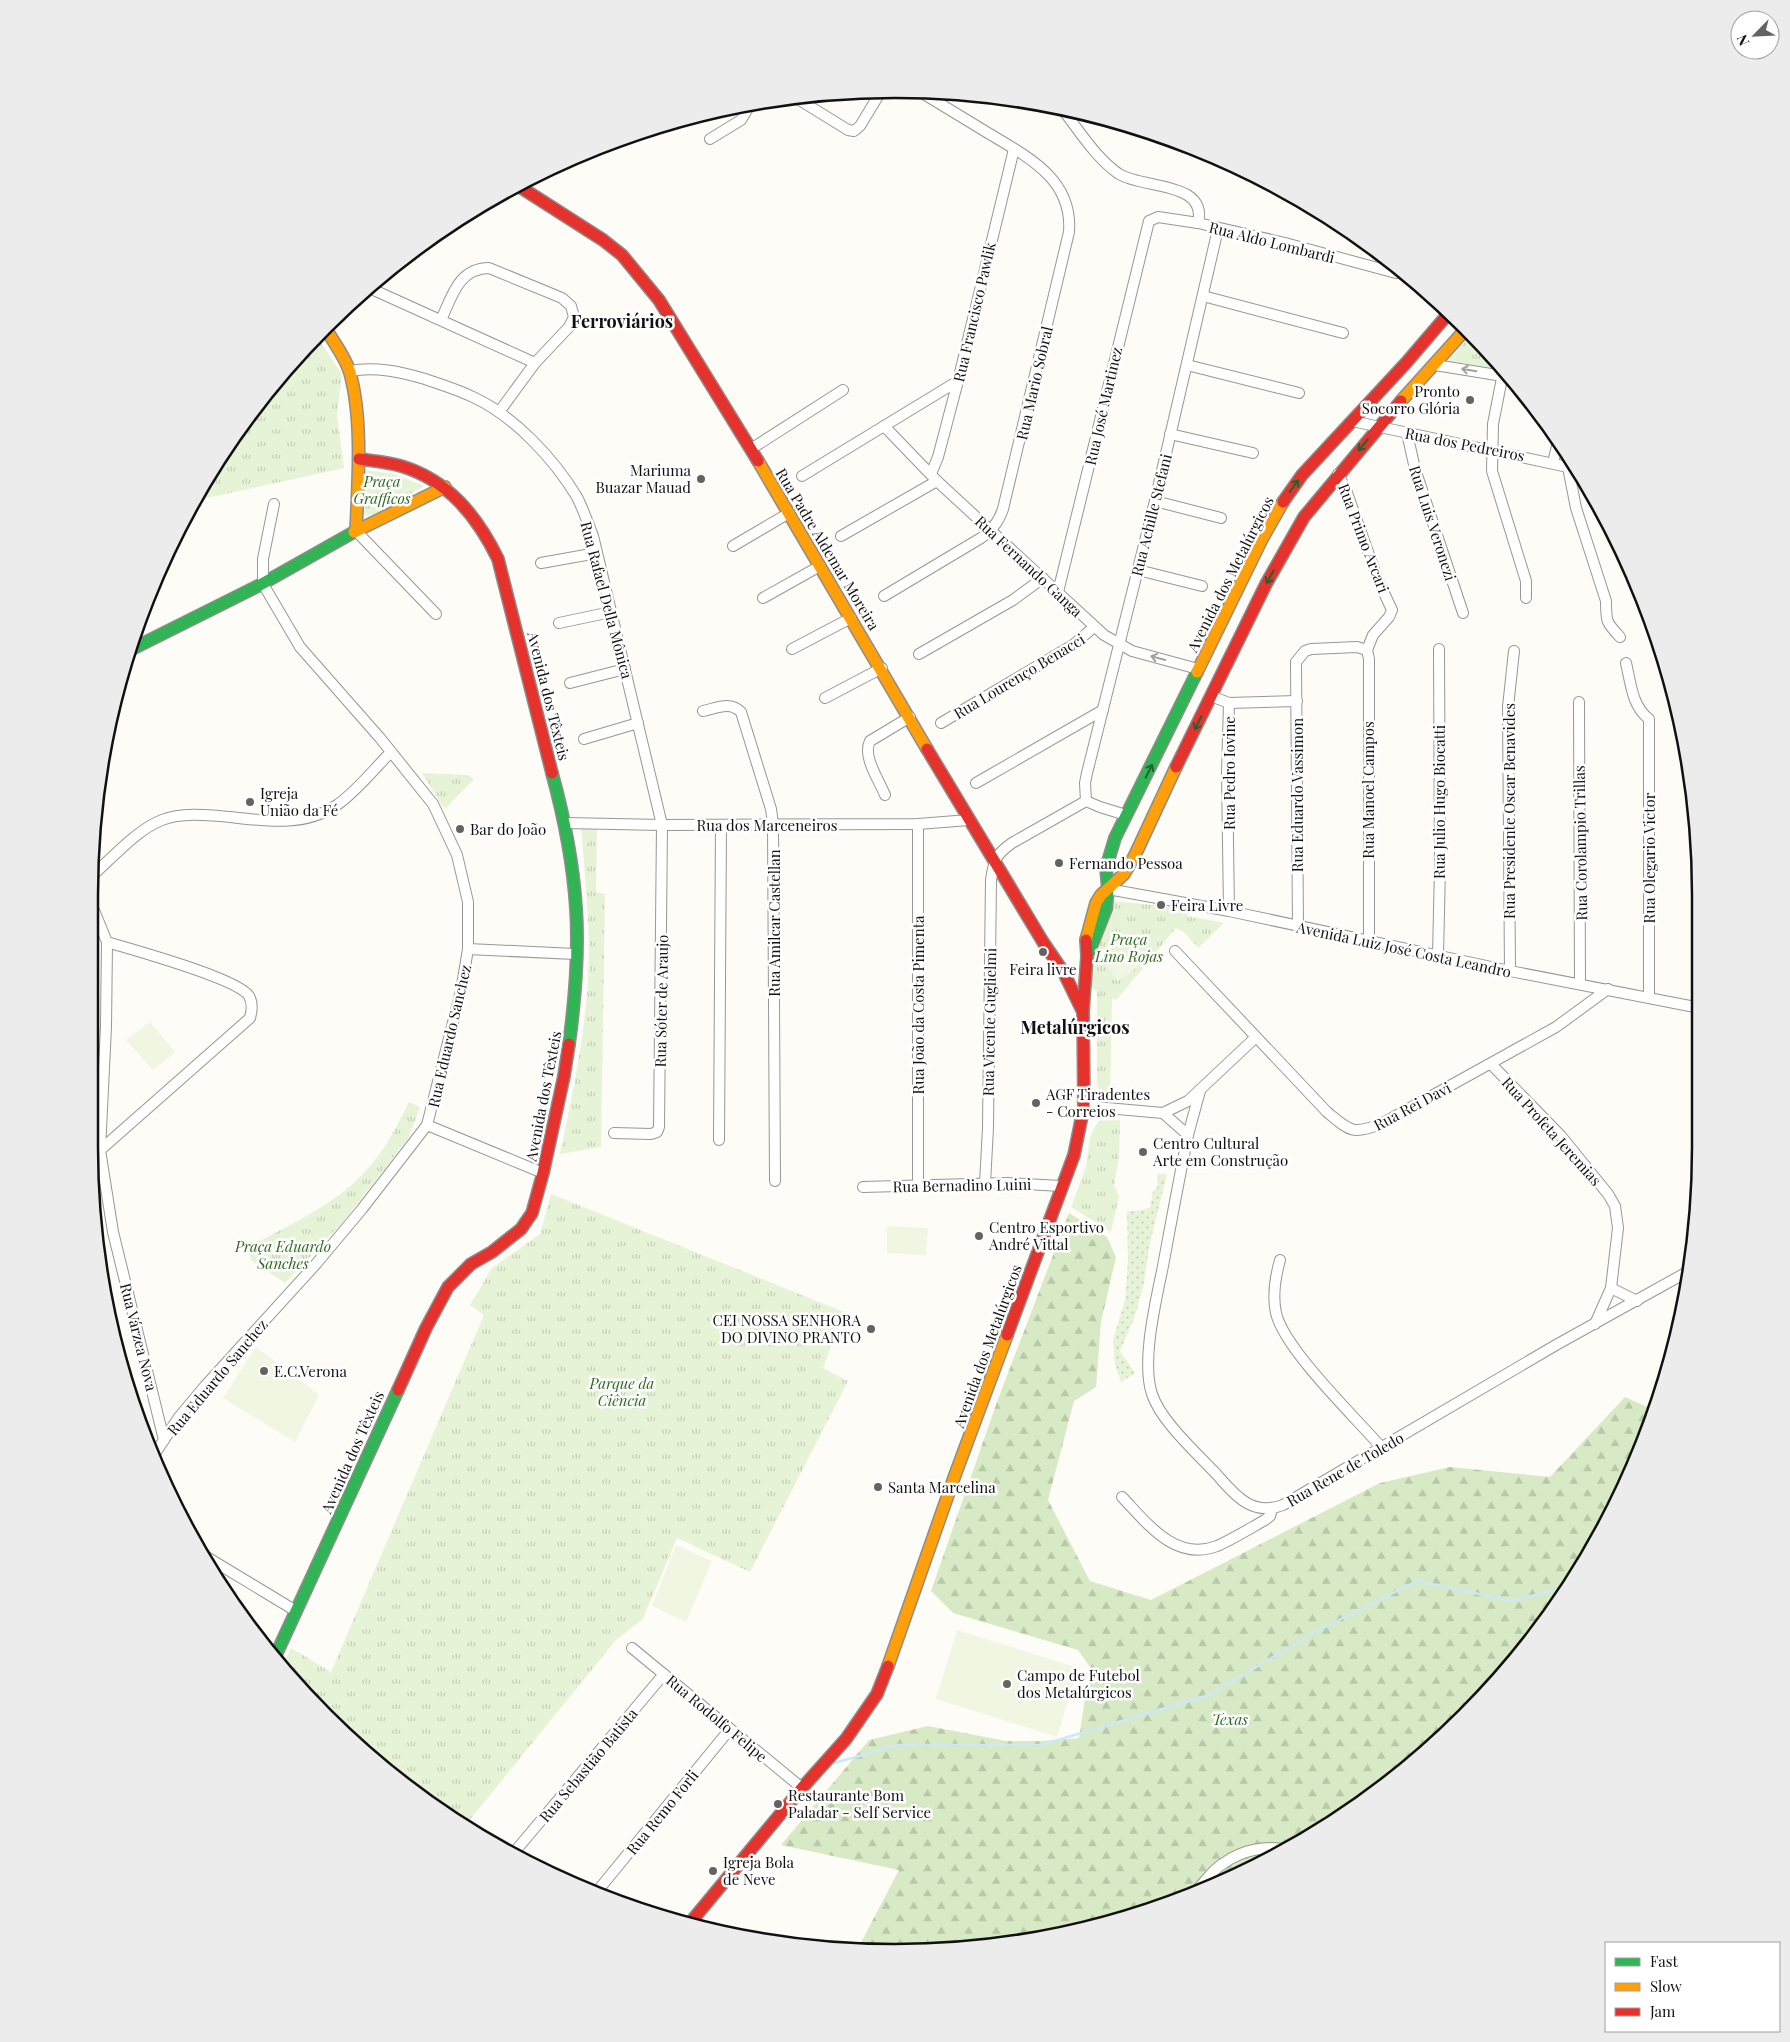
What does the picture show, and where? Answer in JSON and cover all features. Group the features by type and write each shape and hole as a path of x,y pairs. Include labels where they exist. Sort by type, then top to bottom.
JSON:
{"main road":[{"name":"Rua Padre Aldemar Moreira","path":"523,190 603,240 622,255 658,300 751,449 882,668 969,820 1064,973 1083,1011"},
{"name":"Avenida dos Metalúrgicos","path":"1108,889 1124,874 1135,855 1163,792 1288,543 1293,511 1302,475 1406,363 1445,318"},
{"path":"329,334 350,371 355,397 359,459 356,531"},
{"name":"Avenida dos Metalúrgicos","path":"694,1918 802,1788 846,1739 877,1694 898,1641 963,1454 1074,1155 1084,1106 1083,1011 1087,956 1098,935 1106,909 1108,889 1106,868 1112,846 1126,815 1198,668 1293,511 1338,474 1462,334"},
{"name":"Avenida dos Têxteis","path":"278,1651 426,1328 448,1287 471,1264 492,1252 521,1229 532,1213 544,1173 566,1066 575,999 576,908 565,823 498,560 487,536 474,517 445,487 401,466 359,459"},
{"path":"138,646 262,584 356,531 445,487"},
{"path":"1112,846 1121,856 1129,857 1135,855"},
{"name":"Rua Padre Aldemar Moreira","path":"1064,973 1084,983"}],"street":[{"path":"804,103 852,132 857,130 877,98"},
{"name":"Rua Mario Sobral","path":"932,99 1042,167 1059,189 1067,204 1070,216 1070,232 1003,509 998,522 991,531"},
{"path":"710,139 742,120 746,112"},
{"path":"1068,117 1094,151 1120,174 1131,180 1167,188 1191,197 1195,201 1200,215 1198,223"},
{"name":"Rua Francisco Pawlik","path":"934,477 1014,149"},
{"name":"Rua Aldo Lombardi","path":"1149,221 1158,217 1198,223 1285,243 1392,272"},
{"name":"Rua José Martinez","path":"1058,592 1149,221"},
{"name":"Rua Achille Stefani","path":"1086,801 1086,783 1155,501 1218,229"},
{"path":"441,320 458,283 472,270 482,268 489,268 549,291 566,301 574,312 574,317 569,327 535,363 499,412"},
{"path":"376,291 535,363"},
{"path":"1203,296 1344,333"},
{"path":"1187,365 1299,393"},
{"path":"1435,365 1497,371"},
{"name":"Rua Rafael Della Mônica","path":"350,371 373,368 414,376 453,388 477,398 499,412 528,436 558,468 578,499 593,536 662,825"},
{"path":"1503,378 1493,424 1492,471 1494,484 1526,581 1526,598"},
{"path":"802,476 958,382"},
{"path":"751,449 843,390"},
{"name":"Rua dos Pedreiros","path":"1352,421 1567,466"},
{"name":"Rua Fernando Ganga","path":"884,426 934,477 1094,627 1132,651 1198,668"},
{"name":"Rua Luis Veronezi","path":"1407,433 1415,469 1463,612"},
{"path":"1170,434 1253,453"},
{"path":"1553,462 1556,449"},
{"name":"Rua Primo Arcari","path":"1338,474 1358,520 1378,580 1389,602 1391,614 1362,648"},
{"path":"1573,475 1576,508 1606,602 1605,611 1608,623 1620,637"},
{"path":"841,536 934,477"},
{"path":"1155,501 1222,518"},
{"path":"262,584 263,560 274,504"},
{"path":"732,546 789,513"},
{"path":"356,531 436,614"},
{"path":"884,596 991,531"},
{"path":"541,563 597,553"},
{"path":"763,598 820,566"},
{"path":"1138,570 1202,586"},
{"path":"919,654 1013,600 1043,578"},
{"name":"Rua Eduardo Sanchez","path":"157,1450 179,1417 362,1209 427,1126 461,992 468,949 468,902 457,855 433,804 391,752 300,648 262,584"},
{"path":"559,623 612,612"},
{"path":"792,649 851,618"},
{"name":"Rua Lourenço Benacci","path":"941,723 1073,645 1094,627"},
{"name":"Rua Eduardo Vassimon","path":"1298,927 1296,662 1305,651 1311,649 1362,648"},
{"name":"Rua Manoel Campos","path":"1362,648 1369,658 1369,941"},
{"name":"Rua Julio Hugo Biocatti","path":"1438,649 1440,868 1438,956"},
{"name":"Rua Presidente Oscar Benavides","path":"1510,971 1508,707 1514,651"},
{"name":"Rua Olegario Victor","path":"1626,664 1636,703 1649,719 1649,997"},
{"path":"825,698 882,668"},
{"path":"570,683 625,669"},
{"path":"1211,696 1229,703"},
{"name":"Rua Pedro Iovine","path":"1229,911 1227,773 1229,703 1296,701"},
{"name":"Rua Corolampio Trillas","path":"1579,702 1580,983"},
{"name":"Rua Amilcar Castellan","path":"703,712 730,705 742,712 766,790 774,824 775,1181"},
{"path":"976,783 1103,710"},
{"path":"885,795 867,755 868,745 870,741 910,717"},
{"path":"584,739 638,723"},
{"path":"98,870 146,828 161,820 176,816 212,815 284,822 307,819 321,814 337,805 391,752"},
{"path":"994,860 1012,843 1086,801 1126,815"},
{"name":"Rua dos Marceneiros","path":"565,823 662,825 918,824 969,820"},
{"name":"Rua João da Costa Pimenta","path":"918,824 918,1186"},
{"name":"Rua Sóter de Araujo","path":"614,1133 652,1134 657,1132 659,1127 662,825"},
{"path":"720,1140 721,825"},
{"name":"Rua Vicente Guglielmi","path":"985,1183 988,1128 991,880 994,860"},
{"name":"Avenida Luiz José Costa Leandro","path":"1108,889 1229,911 1510,971 1580,983 1692,1006"},
{"name":"Rua Várzea Nova","path":"98,920 107,942 106,1027 100,1150 113,1232 164,1440"},
{"path":"100,1150 250,1018 252,1009 250,997 239,987 219,978 107,942"},
{"path":"468,949 575,954"},
{"name":"Rua Rei Davi","path":"1175,951 1326,1112 1343,1126 1359,1131 1381,1124 1556,1027 1608,989"},
{"path":"1084,1106 1163,1113 1188,1101 1256,1037"},
{"name":"Rua Profeta Jeremias","path":"1490,1064 1561,1136 1608,1194 1615,1206 1618,1228 1611,1288 1595,1324"},
{"name":"Rua Rene de Toledo","path":"1201,1090 1188,1135 1152,1323 1148,1374 1152,1395 1164,1417 1233,1493 1246,1503 1262,1509 1272,1509 1283,1505 1682,1275"},
{"path":"1163,1113 1188,1135"},
{"path":"427,1126 544,1173"},
{"name":"Rua Bernadino Luini","path":"863,1187 985,1183 1061,1186"},
{"path":"1280,1260 1274,1294 1276,1314 1284,1333 1303,1359 1382,1448"},
{"path":"1611,1288 1637,1301"},
{"path":"1122,1497 1153,1529 1169,1542 1184,1549 1201,1550 1217,1546 1270,1516 1272,1509"},
{"path":"214,1561 296,1611"},
{"name":"Rua Rodolfo Felipe","path":"632,1648 802,1788"},
{"name":"Rua Sebastião Batista","path":"517,1849 664,1674"},
{"name":"Rua Remo Forli","path":"600,1888 730,1729"},
{"path":"1204,1882 1222,1863 1244,1852 1276,1847"}],"green space":[{"path":"1467,339 1497,372 1449,362 1450,358"},
{"path":"321,342 342,374 337,415 344,468 202,499 232,452 262,410 295,369"},
{"name":"Praça Grafficos","path":"365,470 394,474 424,486 375,514 365,516"},
{"path":"422,773 468,775 474,779 446,808 442,806"},
{"path":"581,825 597,828 596,892 605,894 601,1147 560,1154 583,1030 588,979 588,922"},
{"name":"Praça Lino Rojas","path":"1114,901 1193,909 1187,916 1224,923 1198,948 1184,932 1176,928 1156,952 1157,954 1116,1000 1112,998 1110,1101 1103,1095 1097,1085 1097,991 1089,986 1104,925"},
{"path":"1137,945 1148,960 1117,981 1107,965"},
{"path":"150,1022 175,1052 153,1070 126,1040"},
{"name":"Praça Eduardo Sanches","path":"409,1102 420,1107 409,1137 342,1223 285,1283 251,1260 249,1247 328,1203 357,1180 381,1152"},
{"path":"1120,1120 1119,1158 1114,1185 1119,1196 1111,1232 1071,1207 1086,1167 1090,1138 1094,1128 1099,1121"},
{"path":"1158,1174 1167,1174 1149,1247 1144,1283 1135,1316 1120,1351 1135,1373 1121,1382 1115,1364 1113,1340 1125,1300 1128,1261 1127,1211 1150,1208 1153,1191 1157,1188"},
{"name":"Parque da Ciência","path":"551,1194 844,1312 823,1368 848,1381 750,1572 677,1538 643,1619 616,1640 469,1821 410,1780 369,1747 331,1711 285,1660 291,1648 331,1672 484,1315 470,1305 492,1268 540,1234"},
{"name":"Texas","path":"1069,1213 1107,1237 1116,1257 1101,1322 1096,1387 1074,1401 1048,1500 1090,1581 1151,1600 1380,1483 1450,1467 1550,1477 1625,1397 1648,1407 1632,1452 1586,1546 1528,1632 1495,1673 1421,1747 1338,1810 1294,1838 1200,1884 1151,1902 1101,1917 1051,1929 999,1938 947,1943 861,1943 899,1870 781,1845 869,1740 928,1726 1006,1741 1079,1738 1090,1667 1078,1650 953,1613 931,1591 997,1402"},
{"path":"887,1226 928,1228 926,1255 887,1253"},
{"name":"E.C.Verona","path":"256,1347 319,1395 295,1442 223,1398"},
{"path":"676,1545 712,1561 686,1622 652,1606"},
{"name":"Campo de Futebol dos Metalúrgicos","path":"957,1630 1078,1668 1057,1737 936,1699"}],"waterway":[{"path":"834,1763 899,1745 1041,1745 1209,1695 1317,1631 1417,1581 1512,1601 1559,1589"}],"traffic: fast":[{"path":"138,646 260,585 354,532"},
{"path":"1089,952 1106,909 1108,889 1106,868 1115,838 1197,672"},
{"path":"552,773 567,840 576,908 576,976 569,1044"},
{"path":"278,1651 398,1390"}],"traffic: slow":[{"path":"329,333 346,362 350,373 357,411 359,452 356,531"},
{"path":"1401,401 1462,334"},
{"path":"758,461 927,749"},
{"path":"354,532 445,487"},
{"path":"1197,672 1262,539 1283,502"},
{"path":"1086,940 1096,903 1101,895 1124,874 1135,855 1176,767"},
{"path":"888,1666 955,1475 1007,1335"}],"traffic: jam":[{"path":"524,189 603,240 622,255 659,300 758,461"},
{"path":"1283,502 1302,475 1406,363 1445,318"},
{"path":"1176,767 1266,584 1304,517 1401,401"},
{"path":"359,459 401,466 433,480 447,490 481,528 498,559 552,773"},
{"path":"927,749 1043,942 1064,973 1082,1010"},
{"path":"1007,1335 1074,1155 1084,1106 1083,1011 1087,956 1086,940"},
{"path":"398,1390 426,1328 448,1287 471,1264 492,1252 521,1229 532,1213 543,1173 569,1044"},
{"path":"694,1918 802,1788 846,1739 877,1694 888,1666"}],"place":[{"name":"Pronto Socorro Glória","path":"1470,400"},
{"name":"Mariuma Buazar Mauad","path":"701,479"},
{"name":"Igreja União da Fé","path":"250,802"},
{"name":"Bar do João","path":"460,829"},
{"name":"Fernando Pessoa","path":"1059,863"},
{"name":"Feira Livre","path":"1161,905"},
{"name":"Feira livre","path":"1043,952"},
{"name":"AGF Tiradentes - Correios","path":"1036,1103"},
{"name":"Centro Cultural Arte em Construção","path":"1143,1152"},
{"name":"Centro Esportivo André Vittal","path":"979,1236"},
{"name":"CEI NOSSA SENHORA DO DIVINO PRANTO","path":"871,1329"},
{"name":"E.C.Verona","path":"264,1371"},
{"name":"Santa Marcelina","path":"878,1487"},
{"name":"Campo de Futebol dos Metalúrgicos","path":"1007,1684"},
{"name":"Restaurante Bom Paladar - Self Service","path":"778,1804"},
{"name":"Igreja Bola de Neve","path":"713,1871"}],"district":[{"name":"Ferroviários","path":"622,321"},
{"name":"Metalúrgicos","path":"1075,1027"}]}
